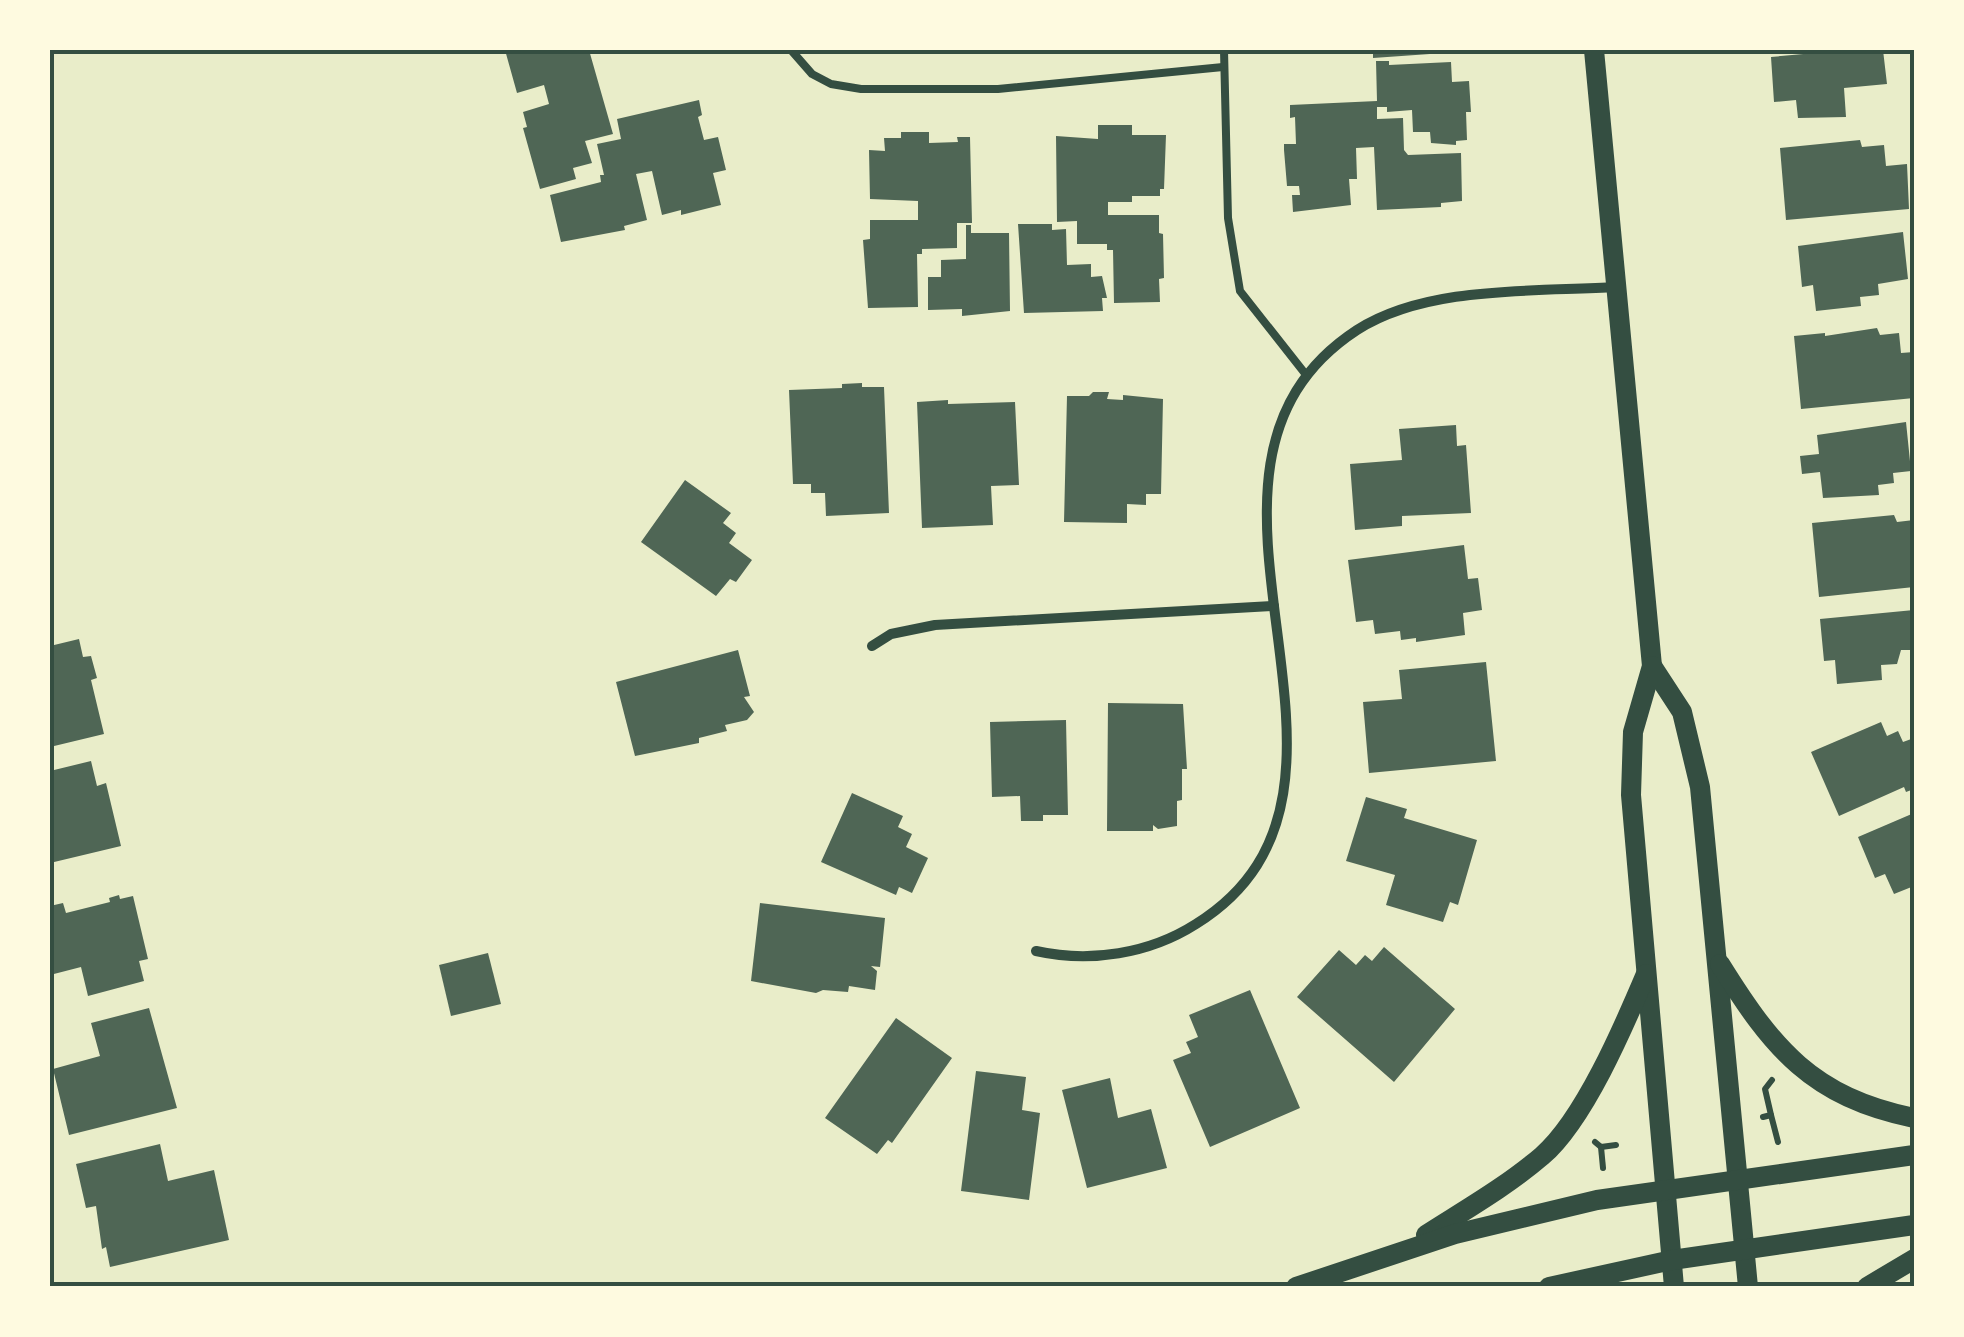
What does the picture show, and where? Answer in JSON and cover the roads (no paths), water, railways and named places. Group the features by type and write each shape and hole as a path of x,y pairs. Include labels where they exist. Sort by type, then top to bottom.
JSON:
{"main road":[{"path":"1594,50 1652,666 1634,732 1632,795 1674,1287"},
{"path":"1652,666 1682,712 1696,762 1748,1287"},
{"path":"1717,960 1773,1042 1816,1080 1873,1109 1914,1118"},
{"path":"1406,1248 1544,1155 1572,1121 1622,1030 1647,972"},
{"path":"1296,1287 1406,1248 1526,1216 1666,1188 1914,1155"},
{"path":"1550,1287 1672,1260 1914,1225"},
{"path":"1867,1287 1914,1258"}],"street":[{"path":"1036,951 1094,956 1166,941 1203,920 1248,878 1278,822 1289,760 1267,498 1270,460 1283,414 1307,376 1355,331 1415,304 1471,296 1616,287"},
{"path":"872,646 891,634 935,625 1274,606"}],"lane":[{"path":"791,50 805,69 830,84 927,91 998,89 1223,67"},
{"path":"1224,50 1228,218 1240,291 1307,376"}]}
